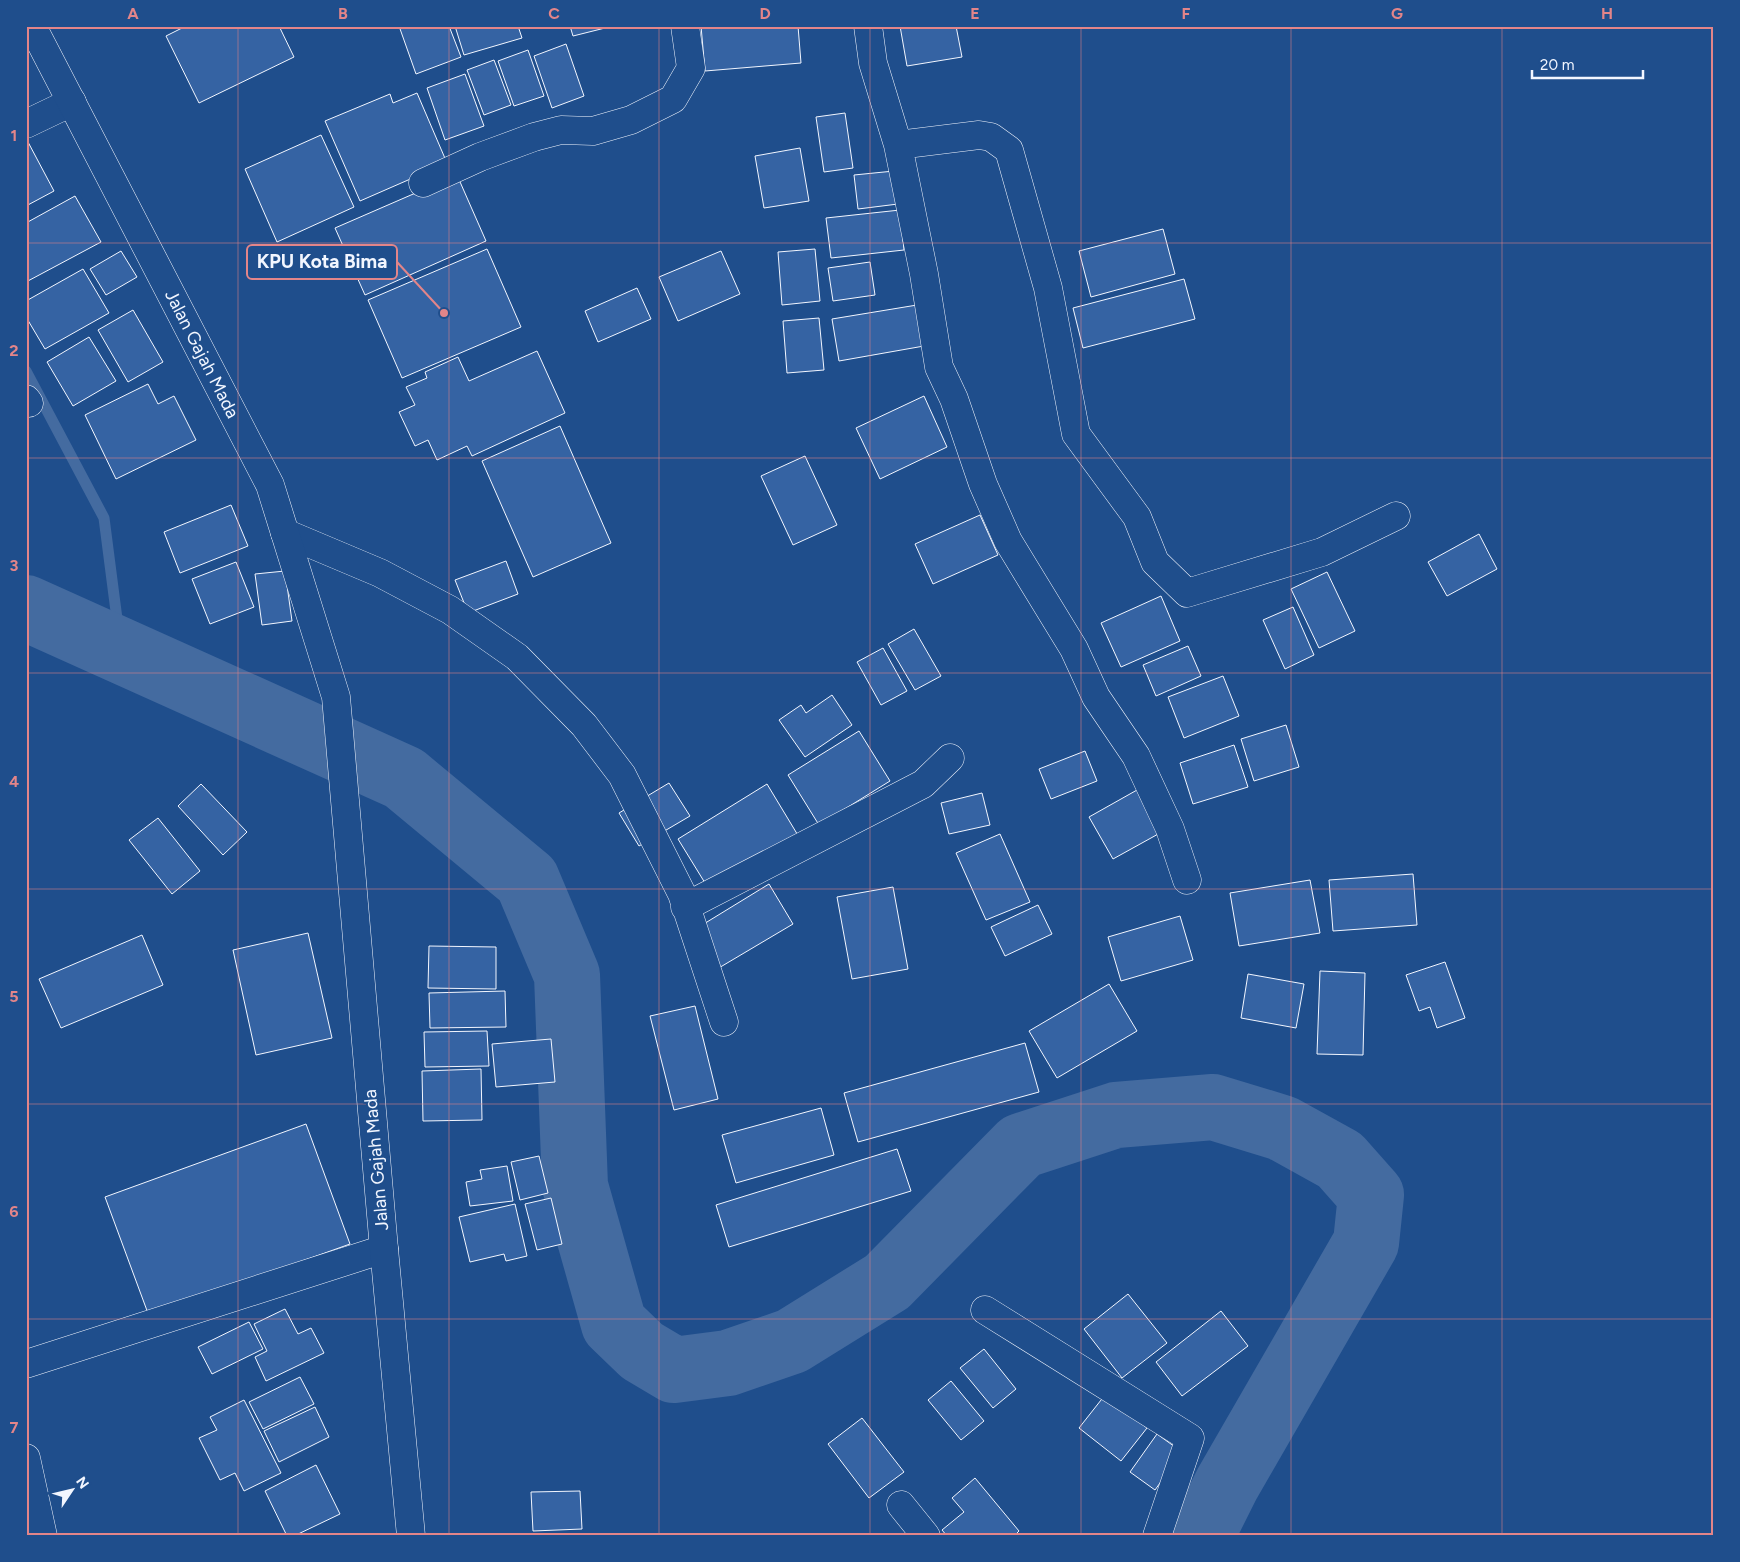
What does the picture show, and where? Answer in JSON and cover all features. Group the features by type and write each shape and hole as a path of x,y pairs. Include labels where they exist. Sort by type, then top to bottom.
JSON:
{"street":[{"name":"Jalan Gajah Mada","path":"32,26 270,485 336,697 411,1536"},
{"path":"423,183 480,156 534,137 560,130 593,131 632,120 672,100 691,68 685,26"},
{"path":"868,26 874,63 898,145 924,274 939,367 954,400 983,484 1008,541 1074,649 1096,697 1136,756 1170,829 1188,880"},
{"path":"26,124 72,102"},
{"path":"898,145 978,135 991,137 1009,150 1048,288 1076,434 1137,517 1155,562 1187,593 1322,552 1396,516"},
{"path":"285,533 380,573 450,610 517,657 584,725 622,775 682,894 724,1022"},
{"path":"685,907 922,784 950,758"},
{"path":"26,1364 384,1249"},
{"path":"985,1310 1190,1438 1157,1536"},
{"path":"26,1458 43,1536"},
{"path":"901,1505 926,1536"}],"building":[{"path":"186,26 279,26 294,57 199,103 166,36"},
{"path":"399,26 449,26 461,57 416,74"},
{"path":"455,26 518,26 522,38 464,55"},
{"path":"570,26 613,26 573,36"},
{"path":"701,26 798,26 801,63 705,71"},
{"path":"900,26 956,26 962,57 907,66"},
{"path":"566,44 584,96 552,108 534,56"},
{"path":"528,50 544,96 514,106 498,61"},
{"path":"494,60 511,105 484,115 467,70"},
{"path":"465,74 484,126 445,140 427,88"},
{"path":"417,93 447,163 360,201 325,121 390,94 393,103"},
{"path":"845,113 853,168 824,172 816,117"},
{"path":"321,135 354,207 277,242 245,169"},
{"path":"28,142 54,191 26,206 26,143"},
{"path":"800,148 809,201 764,208 755,156"},
{"path":"894,171 898,204 858,209 854,175"},
{"path":"457,175 486,241 365,295 335,228"},
{"path":"75,196 101,242 26,282 26,223"},
{"path":"900,210 904,250 831,258 826,218"},
{"path":"1163,229 1175,274 1091,297 1079,251"},
{"path":"487,249 521,327 402,378 368,300"},
{"path":"815,249 820,301 782,305 778,252"},
{"path":"121,251 137,277 106,295 90,269"},
{"path":"721,251 740,294 678,321 659,277"},
{"path":"870,262 875,295 833,301 828,268"},
{"path":"83,269 109,313 45,349 26,317 26,301"},
{"path":"1184,279 1195,319 1083,348 1073,308"},
{"path":"637,288 651,319 598,342 585,311"},
{"path":"917,305 924,346 839,361 832,319"},
{"path":"133,310 163,362 128,382 98,330"},
{"path":"819,318 824,370 787,373 783,321"},
{"path":"89,337 116,381 73,406 47,362"},
{"path":"537,351 565,413 472,456 467,446 437,460 428,440 415,446 399,412 415,405 406,387 427,378 425,372 458,357 469,381"},
{"path":"148,384 158,404 174,396 196,440 116,479 85,415"},
{"path":"924,396 947,447 880,479 856,428"},
{"path":"560,426 611,543 533,577 482,461"},
{"path":"805,456 837,525 793,545 761,476"},
{"path":"231,505 248,546 180,573 164,532"},
{"path":"980,515 998,555 933,584 915,544"},
{"path":"1479,534 1497,569 1447,596 1428,562"},
{"path":"506,561 518,594 468,613 455,580"},
{"path":"236,562 254,607 210,624 192,579"},
{"path":"285,571 292,621 262,625 255,574"},
{"path":"1327,572 1355,631 1319,648 1291,589"},
{"path":"1161,596 1180,641 1121,667 1101,623"},
{"path":"1293,607 1314,655 1285,669 1263,620"},
{"path":"914,629 941,676 915,690 888,644"},
{"path":"1188,646 1201,676 1156,696 1143,665"},
{"path":"883,648 907,691 881,705 857,662"},
{"path":"1223,676 1239,716 1184,738 1168,697"},
{"path":"832,695 852,725 805,757 779,720 801,705 806,713"},
{"path":"1286,725 1299,767 1254,781 1241,739"},
{"path":"859,731 890,781 819,825 788,775"},
{"path":"1234,745 1248,787 1193,804 1180,763"},
{"path":"1085,751 1097,781 1051,799 1039,769"},
{"path":"669,783 690,816 639,846 619,813"},
{"path":"201,784 247,832 223,855 178,806"},
{"path":"767,784 802,842 713,896 678,839"},
{"path":"1137,790 1160,833 1113,859 1089,817"},
{"path":"982,793 990,825 949,834 941,803"},
{"path":"158,818 200,871 172,894 129,840"},
{"path":"1000,834 1030,902 986,920 956,853"},
{"path":"1413,874 1417,925 1333,931 1329,880"},
{"path":"1310,880 1320,933 1239,946 1230,893"},
{"path":"769,884 793,924 712,972 689,933"},
{"path":"893,887 908,969 852,979 837,897"},
{"path":"1038,905 1052,934 1005,956 991,927"},
{"path":"1180,916 1193,960 1121,981 1108,937"},
{"path":"308,933 332,1038 256,1055 233,950"},
{"path":"142,935 163,985 61,1028 39,979"},
{"path":"429,946 496,947 496,989 428,988"},
{"path":"1445,962 1465,1018 1437,1028 1430,1007 1419,1011 1406,975"},
{"path":"1320,971 1365,973 1363,1055 1317,1054"},
{"path":"1248,974 1304,984 1296,1028 1241,1018"},
{"path":"1109,984 1137,1031 1057,1078 1029,1031"},
{"path":"505,991 506,1027 430,1028 429,993"},
{"path":"695,1006 718,1099 674,1110 650,1016"},
{"path":"487,1031 489,1066 425,1067 424,1032"},
{"path":"551,1039 555,1082 496,1087 492,1044"},
{"path":"1025,1043 1039,1092 858,1142 844,1093"},
{"path":"481,1069 482,1120 423,1121 422,1071"},
{"path":"821,1108 834,1155 736,1183 722,1135"},
{"path":"306,1124 350,1244 149,1316 105,1197"},
{"path":"897,1149 911,1191 729,1247 716,1205"},
{"path":"539,1156 548,1193 520,1200 511,1162"},
{"path":"507,1166 513,1201 470,1206 466,1182 482,1179 480,1170"},
{"path":"551,1198 562,1244 537,1250 525,1204"},
{"path":"515,1204 527,1256 506,1261 504,1254 470,1262 459,1217"},
{"path":"1128,1294 1167,1343 1122,1378 1084,1329"},
{"path":"285,1309 298,1334 311,1328 324,1353 266,1381 255,1357 267,1351 254,1324"},
{"path":"1221,1311 1248,1346 1182,1396 1156,1362"},
{"path":"249,1322 263,1349 212,1374 198,1347"},
{"path":"984,1349 1016,1389 993,1408 960,1368"},
{"path":"300,1377 314,1404 263,1429 249,1402"},
{"path":"951,1381 984,1421 961,1440 928,1400"},
{"path":"1105,1395 1147,1428 1121,1461 1079,1428"},
{"path":"244,1400 281,1473 244,1491 235,1473 220,1480 199,1438 217,1430 210,1417"},
{"path":"315,1407 329,1437 279,1462 264,1431"},
{"path":"862,1418 904,1472 869,1498 828,1444"},
{"path":"1157,1434 1182,1452 1155,1490 1130,1472"},
{"path":"316,1465 340,1514 294,1536 287,1536 265,1491"},
{"path":"975,1478 1019,1531 1014,1536 947,1536 942,1530 964,1512 952,1498"},
{"path":"580,1491 582,1529 533,1531 531,1492"}],"waterway":[{"path":"26,371 104,518 121,650"},
{"path":"26,608 404,778 527,880 567,975 575,1186 614,1324 642,1351 674,1370 728,1363 792,1341 887,1282 1021,1146 1116,1115 1213,1107 1282,1128 1340,1160 1371,1195 1366,1243 1227,1484 1207,1524 1205,1536"}],"place":[{"name":"KPU Kota Bima","path":"444,313"}]}
